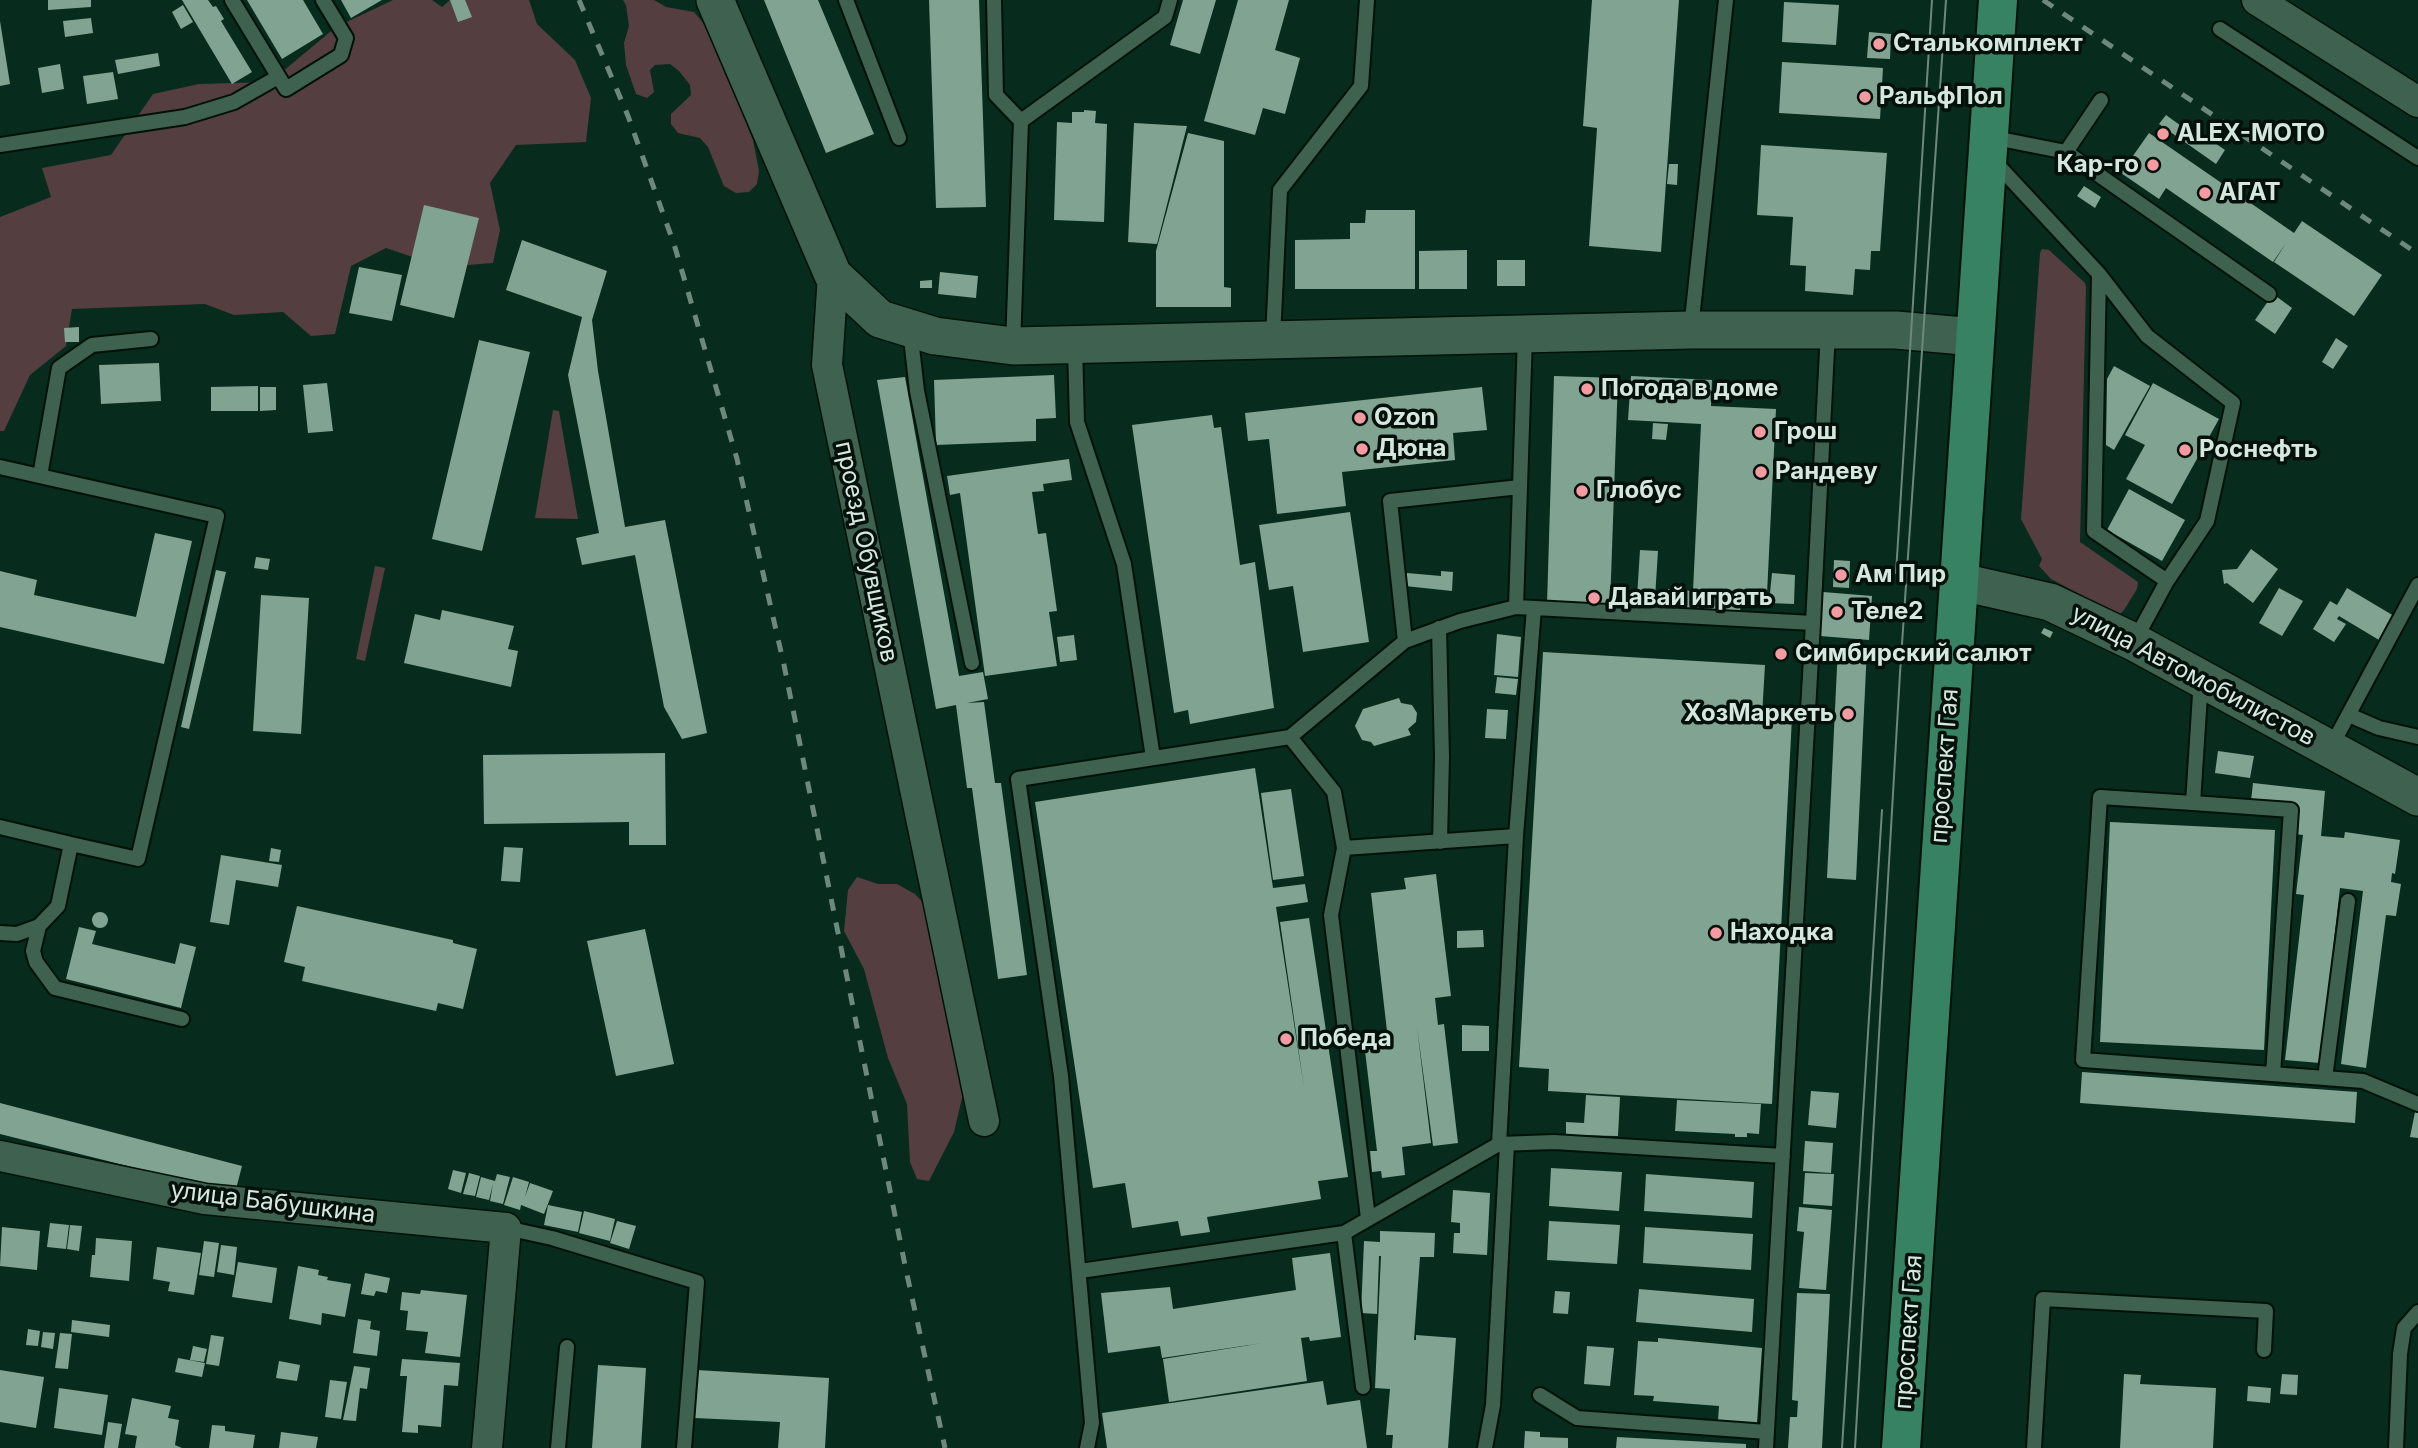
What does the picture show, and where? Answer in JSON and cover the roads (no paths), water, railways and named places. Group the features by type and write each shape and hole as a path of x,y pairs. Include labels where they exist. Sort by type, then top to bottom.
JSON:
{"main road":[{"name":"проспект Гая","path":"1901,1448 1998,0"}],"street":[{"name":"проезд Обувщиков","path":"715,0 834,275 827,365 984,1121"},
{"path":"2257,0 2418,102"},
{"path":"834,275 880,319 935,336 1013,346 1691,330 1896,330 1975,337"},
{"name":"улица Автомобилистов","path":"1957,581 2050,602 2134,642 2418,797"},
{"name":"улица Бабушкина","path":"0,1156 205,1199 506,1228"},
{"path":"487,1448 506,1228"}],"lane":[{"path":"232,0 286,89 341,55 345,37 323,0"},
{"path":"846,0 899,138"},
{"path":"993,0 996,95 1021,121 1013,346"},
{"path":"1021,121 1166,17 1170,0"},
{"path":"1273,340 1280,190 1362,86 1367,0"},
{"path":"1691,330 1726,0"},
{"path":"2220,29 2418,158"},
{"path":"0,145 185,117 234,102 278,76"},
{"path":"2066,152 2101,100"},
{"path":"1988,145 2066,152 2269,294"},
{"path":"1988,145 2099,274 2147,336 2233,403 2207,521 2167,581 2134,642"},
{"path":"2099,274 2094,531 2167,581"},
{"path":"910,328 916,391 972,663"},
{"path":"1766,1448 1828,330"},
{"path":"1516,607 1525,333"},
{"path":"40,476 59,368 92,345 151,339"},
{"path":"1075,345 1077,422 1124,564 1153,758"},
{"path":"0,467 217,516 138,859 0,827"},
{"path":"1405,641 1390,501 1520,487"},
{"path":"2330,749 2418,584"},
{"path":"1087,1448 1092,1423 1061,1076 1018,779 1290,737 1405,641 1460,621 1516,607 1813,623"},
{"path":"1485,1448 1493,1405 1517,836 1534,608"},
{"path":"1439,628 1440,842"},
{"path":"2193,803 2201,678"},
{"path":"2349,715 2379,729 2418,737"},
{"path":"1290,737 1334,792 1344,848 1331,915 1367,1219"},
{"path":"2273,1074 2291,810 2100,797 2082,1060 2363,1081 2418,1104"},
{"path":"1344,848 1517,836"},
{"path":"0,933 17,934 39,926 58,906 71,844"},
{"path":"2325,1078 2348,901"},
{"path":"39,926 33,951 36,962 55,988 182,1019"},
{"path":"1080,1271 1344,1233 1503,1144 1554,1142 1783,1156"},
{"path":"506,1228 552,1238 697,1282 684,1448"},
{"path":"1344,1233 1363,1387"},
{"path":"2034,1448 2043,1299 2266,1311 2264,1350"},
{"path":"2396,1448 2399,1354 2404,1328 2418,1312"},
{"path":"558,1448 567,1347"},
{"path":"1540,1395 1577,1418 1767,1432"}],"tram line":[{"path":"1896,573 1932,0"},
{"path":"1855,1448 1900,673 1946,0"},
{"path":"1842,1448 1882,810"}],"railway":[{"path":"579,0 628,116 674,244 737,459 784,665 906,1270 945,1448"},
{"path":"2043,0 2418,254"}],"place":[{"name":"Сталькомплект","path":"1879,44"},
{"name":"РальфПол","path":"1865,97"},
{"name":"ALEX-MOTO","path":"2163,134"},
{"name":"Кар-го","path":"2153,165"},
{"name":"АГАТ","path":"2205,193"},
{"name":"Погода в доме","path":"1587,389"},
{"name":"Ozon","path":"1360,418"},
{"name":"Грош","path":"1760,432"},
{"name":"Дюна","path":"1362,449"},
{"name":"Роснефть","path":"2185,450"},
{"name":"Рандеву","path":"1761,472"},
{"name":"Глобус","path":"1582,491"},
{"name":"Ам Пир","path":"1841,575"},
{"name":"Давай играть","path":"1594,598"},
{"name":"Теле2","path":"1837,612"},
{"name":"Симбирский салют","path":"1781,654"},
{"name":"ХозМаркеть","path":"1848,714"},
{"name":"Находка","path":"1716,933"},
{"name":"Победа","path":"1286,1039"}]}
